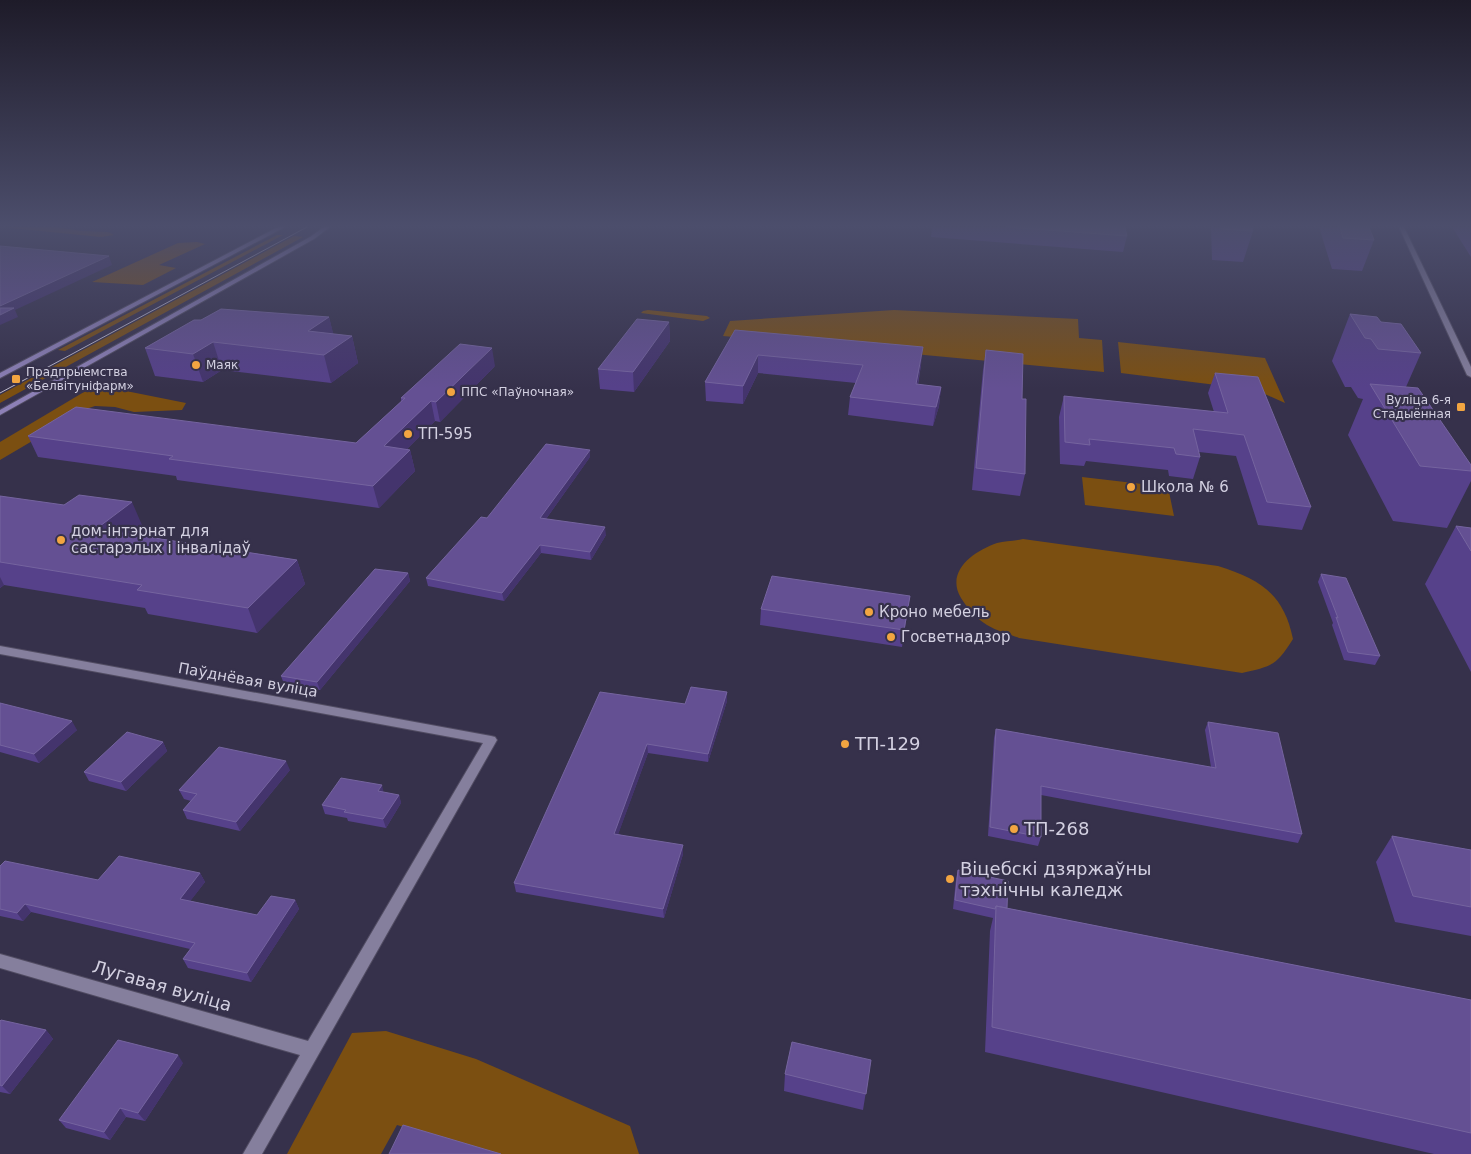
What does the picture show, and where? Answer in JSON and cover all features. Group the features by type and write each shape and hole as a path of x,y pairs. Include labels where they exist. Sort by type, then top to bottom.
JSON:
{"main road":[{"path":"0,376 181,281"},
{"path":"0,413 236,281"}],"street":[{"path":"1426,281 1471,375"},
{"name":"Паўднёвая вуліца","path":"0,650 490,740 312,1050"},
{"name":"Лугавая вуліца","path":"0,961 312,1050"},
{"path":"252,1154 312,1050"}],"shaded area":[{"path":"95,281 151,281 143,285 92,282"},
{"path":"190,281 197,281 65,351 58,350"},
{"path":"211,281 223,281 0,403 0,395"},
{"path":"648,310 707,316 710,318 703,321 641,313"},
{"path":"894,310 1078,319 1079,338 1102,340 1104,372 723,336 730,321"},
{"path":"1118,342 1265,358 1285,403 1256,390 1121,373"},
{"path":"106,383 118,384 121,390 186,403 182,410 134,412 115,407 95,406 61,417 34,440 0,460 0,442 89,389"},
{"path":"1082,477 1168,487 1174,516 1085,505"},
{"path":"1023,539 1218,566 1233,571 1268,590 1283,610 1293,639 1282,655 1272,664 1242,673 1019,638 987,625 969,610 957,588 957,579 964,563 979,551 997,543"},
{"path":"386,1031 476,1059 630,1126 639,1154 495,1154 397,1125 381,1154 287,1154 352,1033"}],"building":[{"path":"0,281 55,281 0,306"},
{"path":"0,308 14,308 0,315"},
{"path":"221,309 329,317 308,331 352,336 324,355 213,342 193,354 145,348 194,320 201,320"},
{"path":"1350,314 1377,317 1381,322 1401,324 1421,353 1378,349 1371,339 1365,338"},
{"path":"637,319 669,322 633,372 598,369"},
{"path":"735,330 923,347 916,384 941,387 936,407 850,397 863,365 758,355 743,386 705,382"},
{"path":"460,344 492,348 436,402 431,401 384,446 410,450 373,486 169,459 173,456 28,436 76,407 356,443 405,398 401,398"},
{"path":"986,350 1023,354 1022,399 1026,399 1025,474 976,468"},
{"path":"1215,373 1258,377 1311,507 1267,502 1244,435 1193,429 1200,457 1176,454 1174,448 1089,439 1090,445 1065,442 1064,396 1228,413"},
{"path":"1370,384 1418,388 1471,465 1471,471 1420,466"},
{"path":"546,444 590,450 540,518 605,527 590,552 540,545 502,593 426,578 481,517 487,518"},
{"path":"79,495 132,502 96,529 297,560 248,608 137,590 142,585 0,562 0,496 64,505"},
{"path":"1456,526 1471,528 1471,551"},
{"path":"375,569 408,573 317,682 281,676"},
{"path":"1321,574 1346,578 1380,656 1348,652 1336,617 1338,618"},
{"path":"772,576 910,596 904,630 761,609"},
{"path":"691,687 727,692 708,754 647,744 614,834 683,845 663,909 514,883 600,692 685,704"},
{"path":"0,703 72,721 34,754 0,745"},
{"path":"1208,722 1278,733 1302,834 1041,786 1041,837 990,827 996,729 1216,768"},
{"path":"127,732 163,742 121,782 84,772"},
{"path":"219,747 286,761 236,822 183,810 197,794 179,790"},
{"path":"341,778 382,785 378,791 399,795 383,819 344,812 346,810 322,805"},
{"path":"1392,836 1471,850 1471,907 1413,896"},
{"path":"119,856 200,873 180,899 257,915 271,896 295,900 247,973 183,959 195,943 25,904 17,913 0,909 0,866 5,861 98,880"},
{"path":"958,870 1008,881 1007,908 996,906 995,909 955,900"},
{"path":"996,906 1471,1000 1471,1133 992,1027"},
{"path":"1,1020 46,1030 2,1086 0,1085"},
{"path":"118,1040 178,1055 138,1113 120,1108 104,1132 59,1120"},
{"path":"792,1042 871,1060 866,1094 785,1074"},
{"path":"403,1125 501,1154 389,1154"}],"tram line":[{"path":"0,393 207,281"}],"place":[{"name":"Маяк","path":"196,365"},
{"name":"Прадпрыемства «Белвітуніфарм»","path":"16,379"},
{"name":"ППС «Паўночная»","path":"451,392"},
{"name":"Вуліца 6-я Стадыённая","path":"1461,407"},
{"name":"ТП-595","path":"408,434"},
{"name":"Школа № 6","path":"1131,487"},
{"name":"дом-інтэрнат для састарэлых і інвалідаў","path":"61,540"},
{"name":"Кроно мебель","path":"869,612"},
{"name":"Госветнадзор","path":"891,637"},
{"name":"ТП-129","path":"845,744"},
{"name":"ТП-268","path":"1014,829"},
{"name":"Віцебскі дзяржаўны тэхнічны каледж","path":"950,879"}]}
